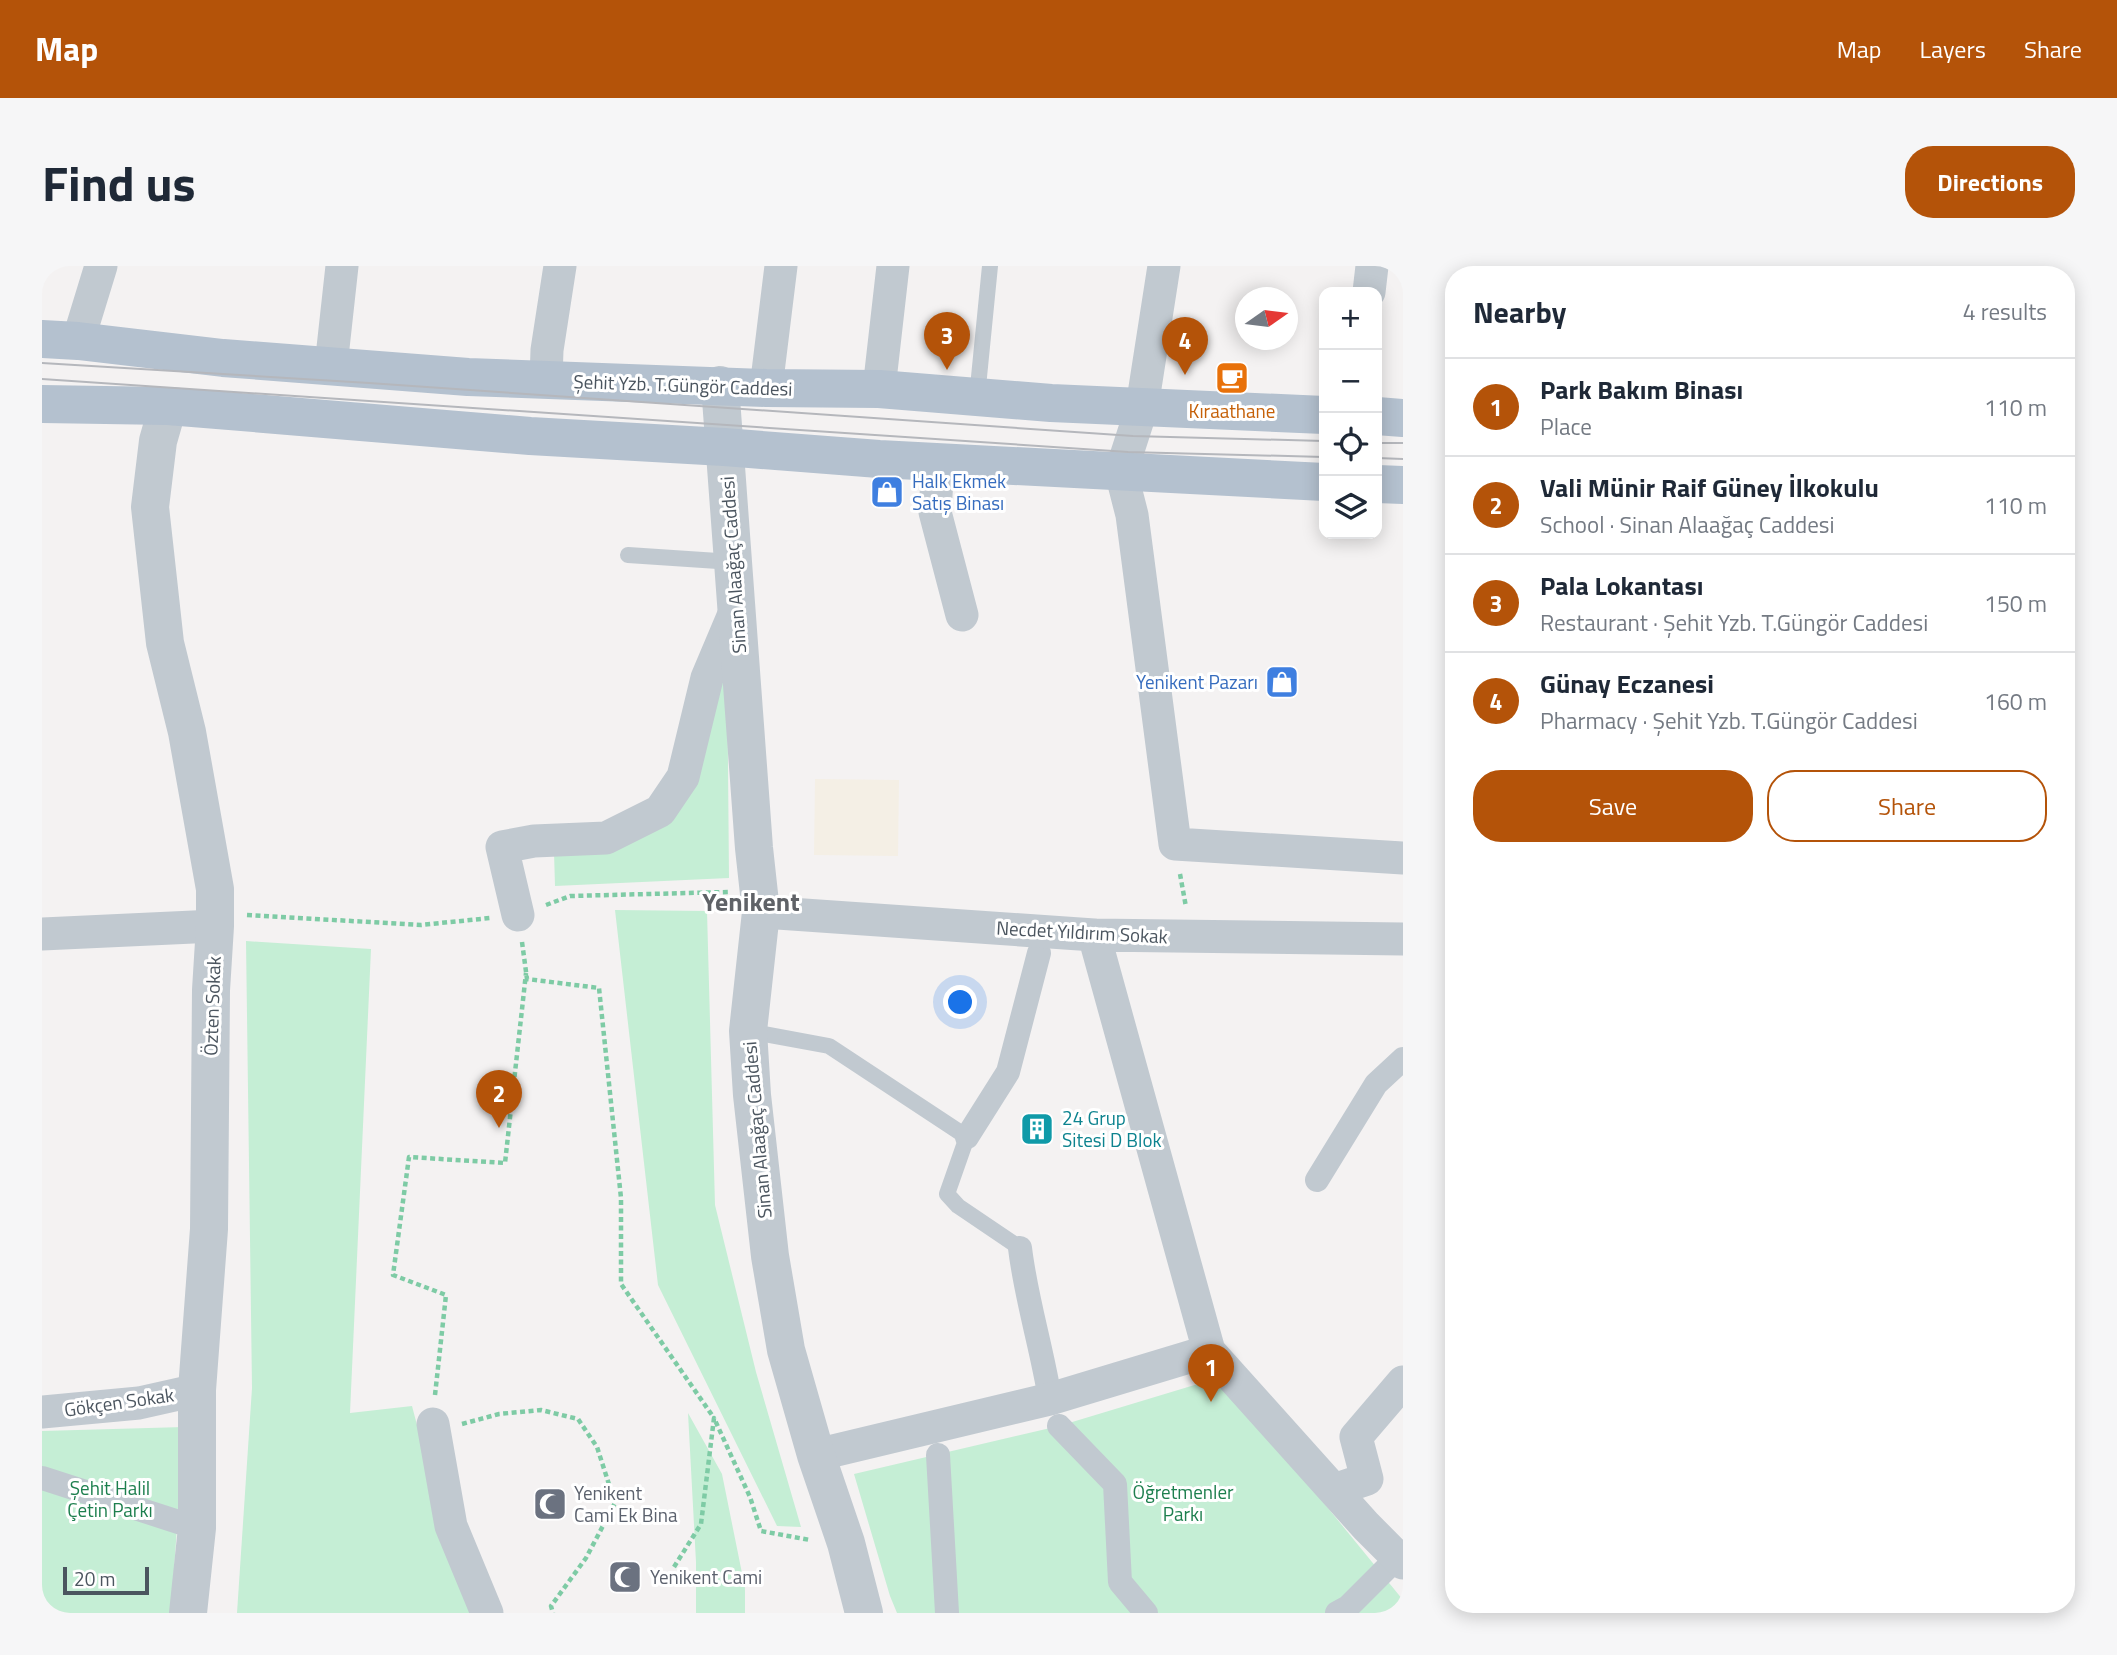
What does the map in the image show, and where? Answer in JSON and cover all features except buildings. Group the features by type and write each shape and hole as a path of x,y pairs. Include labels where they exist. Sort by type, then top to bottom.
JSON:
{"main road":[{"name":"Şehit Yzb. T.Güngör Caddesi","path":"60,340 223,358 546,380 879,389 1142,407 1319,415"},
{"path":"42,404 168,406 530,436 938,463 1319,482"},
{"path":"1382,416 1403,418"},
{"path":"1382,484 1403,485"}],"street":[{"path":"60,340 100,266"},
{"path":"331,366 342,266"},
{"path":"546,380 547,349 560,266"},
{"path":"766,388 781,266"},
{"path":"879,389 893,266"},
{"path":"1164,266 1142,407 1121,472 1132,515 1175,844 1403,858"},
{"path":"1370,287 1372,266"},
{"name":"Sinan Alaağaç Caddesi","path":"720,385 760,901 748,1031 752,1095 770,1256 786,1350 816,1455 846,1543 864,1613"},
{"name":"Özten Sokak","path":"168,406 158,441 150,507 165,643 190,744 215,888 211,990 209,1229 197,1390 197,1528 188,1613"},
{"path":"938,463 935,512 962,615"},
{"path":"518,915 502,848 534,841 606,838 660,811 683,777 707,678 737,607"},
{"name":"Necdet Yıldırım Sokak","path":"760,901 1094,935 1403,939"},
{"path":"42,934 215,920"},
{"path":"1094,935 1209,1351 1400,1560 1348,1607 1337,1613"},
{"path":"967,1137 1008,1072 1039,953"},
{"path":"1317,1180 1376,1084 1403,1059"},
{"path":"1020,1248 1024,1283 1054,1413 1115,1484 1120,1582 1146,1613"},
{"path":"816,1455 1054,1413 1209,1351"},
{"path":"1334,1490 1367,1479 1356,1437 1403,1382"},
{"name":"Gökçen Sokak","path":"42,1412 139,1403 197,1390"},
{"path":"433,1424 451,1526 487,1613"},
{"path":"938,1455 947,1613"},
{"path":"42,1478 197,1528"}],"lane":[{"path":"977,397 990,266"},
{"path":"628,555 733,562"},
{"path":"748,1031 830,1046 967,1137 947,1194 958,1206 1020,1248"}],"path":[{"path":"570,896 760,901"},
{"path":"518,915 527,979 599,988 621,1198 621,1284 714,1418 750,1497 761,1531 846,1543"},
{"path":"215,920 421,925"},
{"path":"526,973 505,1163 409,1157 393,1275 446,1295 433,1424 461,1424 499,1414 541,1410 578,1419 597,1447 615,1503 586,1558 551,1606 553,1613"},
{"path":"674,1567 701,1524 714,1418"}],"green space":[{"path":"727,649 729,878 555,886 554,852 660,829"},
{"path":"615,910 707,911 715,1205 756,1372 801,1527 777,1526 658,1285"},
{"path":"246,941 371,949 350,1413 412,1406 450,1550 482,1613 237,1613 252,1388"},
{"name":"Öğretmenler Parkı","path":"1221,1377 1403,1600 1403,1613 897,1613 854,1474 1059,1426"},
{"path":"688,1413 722,1474 745,1588 745,1613 696,1613"},
{"name":"Şehit Halil Çetin Parkı","path":"184,1427 171,1613 42,1613 42,1431"}],"sand":[{"path":"815,779 899,780 898,856 814,855"}],"tram line":[{"path":"42,363 1133,436 1319,441"},
{"path":"42,379 1128,452 1319,457"},
{"path":"1382,443 1403,443"},
{"path":"1382,458 1403,459"}],"place":[{"name":"Pala Lokantası","path":"947,370"},
{"name":"Günay Eczanesi","path":"1185,375"},
{"name":"Kıraathane","path":"1232,378"},
{"name":"Halk Ekmek Satış Binası","path":"887,492"},
{"name":"Yenikent Pazarı","path":"1282,682"},
{"name":"Vali Münir Raif Güney İlkokulu","path":"499,1128"},
{"name":"24 Grup Sitesi D Blok","path":"1037,1129"},
{"name":"Park Bakım Binası","path":"1211,1402"},
{"name":"Yenikent Cami Ek Bina","path":"550,1504"},
{"name":"Yenikent Cami","path":"625,1577"}],"district":[{"name":"Yenikent","path":"751,902"}]}
